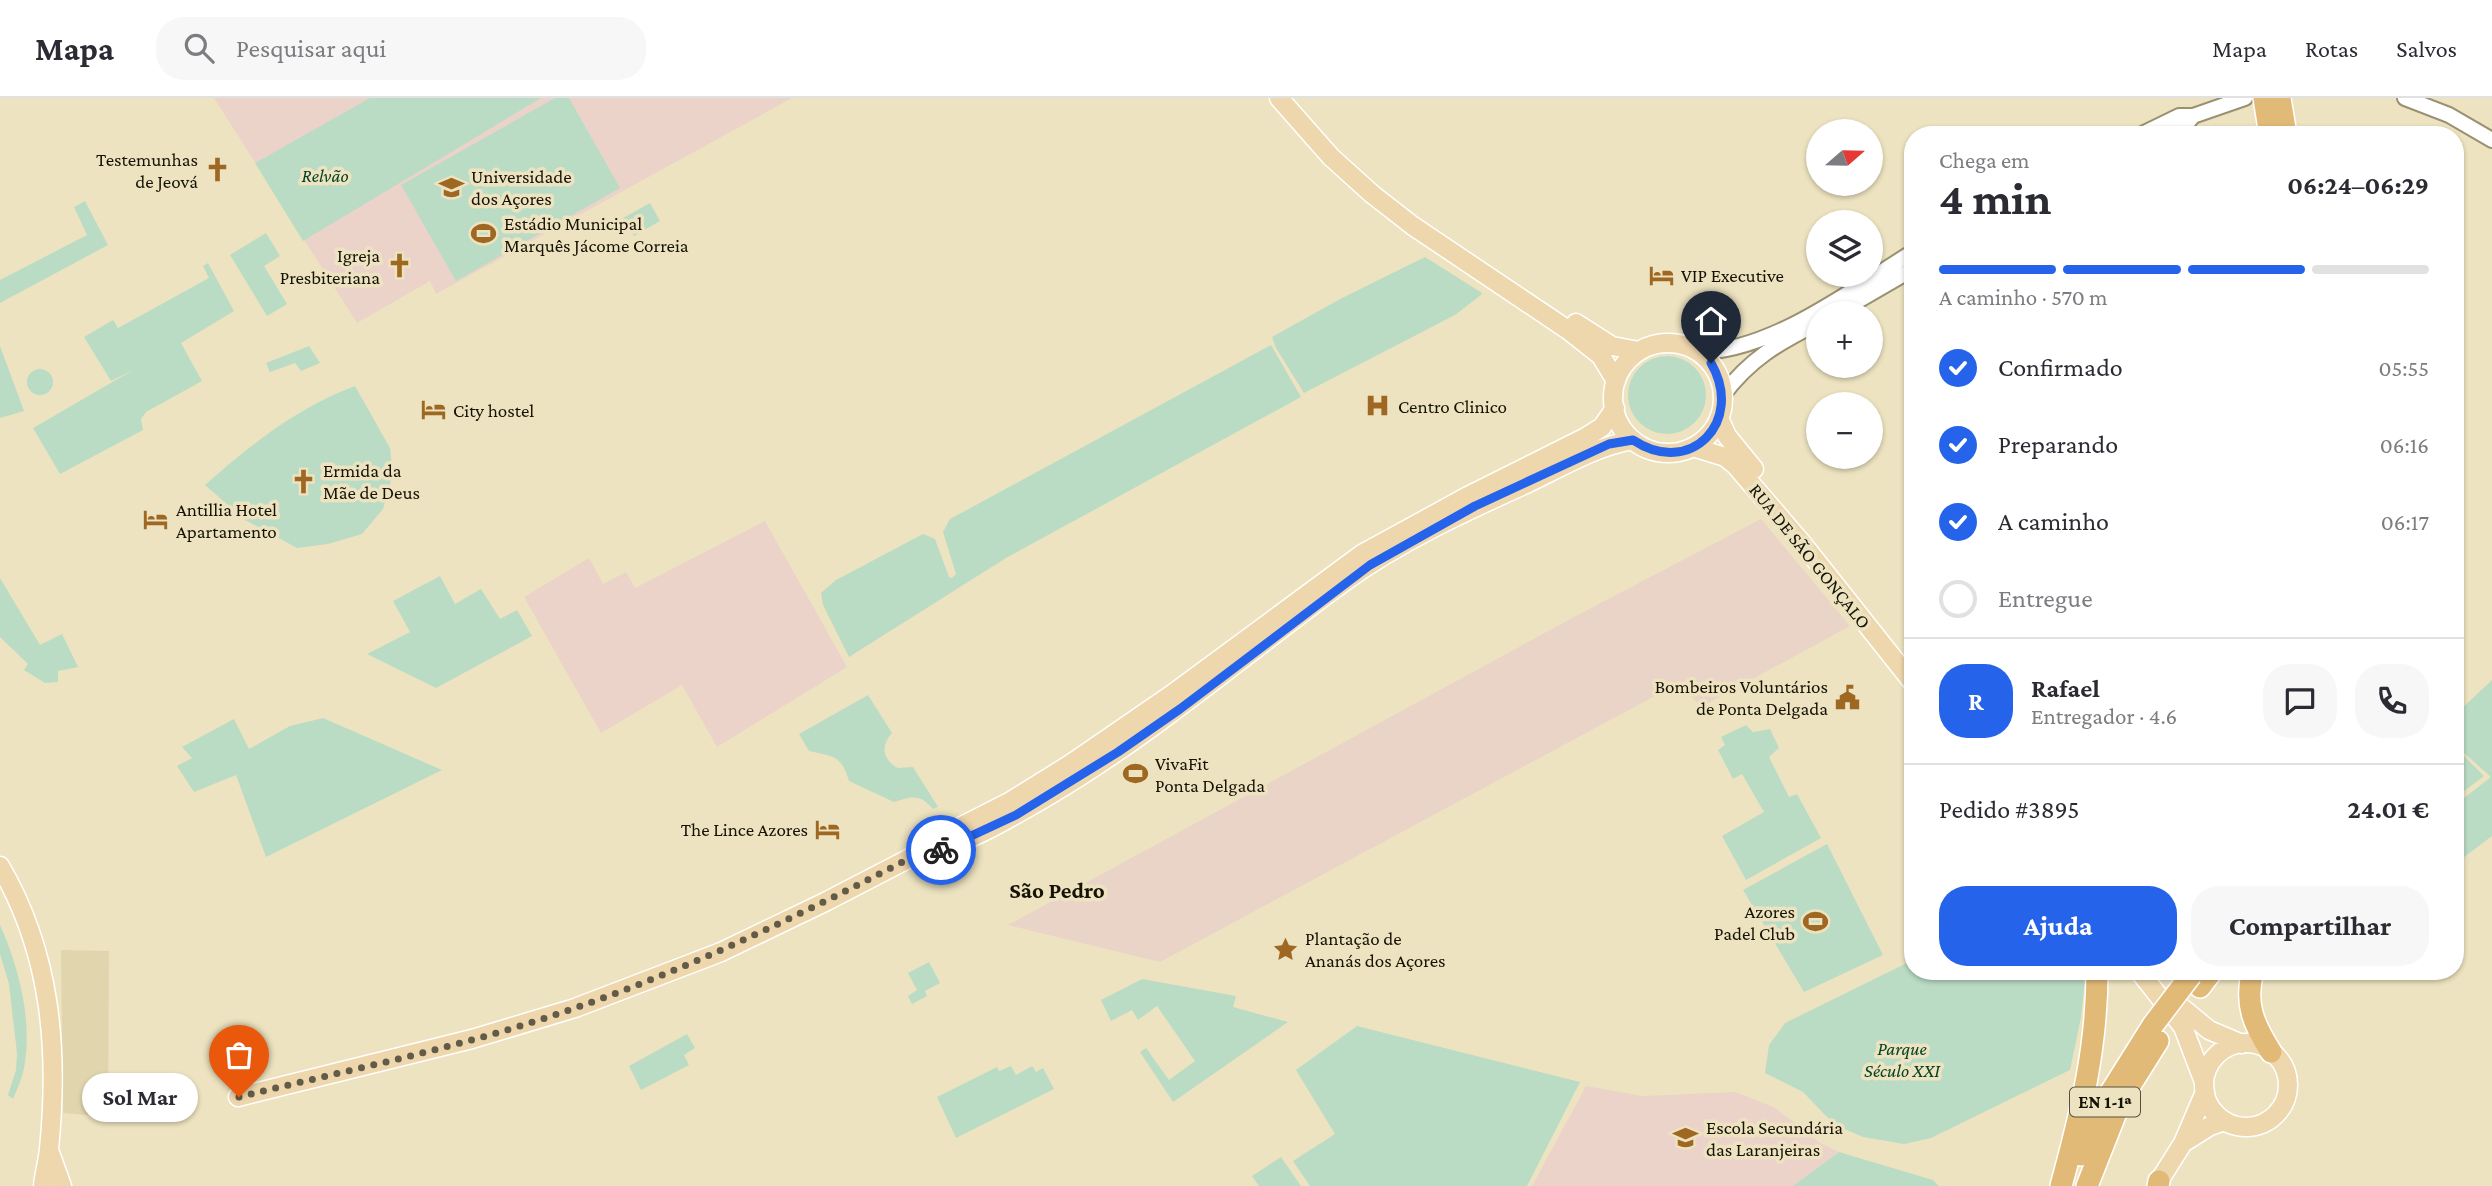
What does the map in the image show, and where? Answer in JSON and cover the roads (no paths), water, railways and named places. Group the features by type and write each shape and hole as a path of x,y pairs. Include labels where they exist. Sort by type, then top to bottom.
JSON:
{"highway":[{"path":"2264,98 2269,126"},
{"path":"2280,98 2285,126"},
{"path":"2061,1186 2089,1075 2095,1038 2097,980"},
{"name":"EN 1-1ª","path":"2071,1186 2093,1125 2131,1057 2157,1030 2196,980"},
{"path":"2251,980 2248,995 2250,1010 2256,1029 2271,1052"},
{"name":"EN 1-1ª","path":"2087,1186 2121,1100 2157,1030"}],"main road":[{"path":"1279,98 1331,157 1385,205 1498,281 1601,356 1616,381"},
{"path":"1498,281 1521,290 1612,345 1639,351"},
{"path":"1662,343 1687,346 1699,352 1711,363 1719,378 1723,395 1719,418 1713,429 1693,447 1668,453 1644,447 1633,440 1615,408 1616,381 1621,369 1639,351 1662,343"},
{"path":"239,1097 472,1039 575,1008 721,952 908,859 948,832 1021,795 1128,726 1352,560 1456,502 1586,437 1602,427 1615,408"},
{"name":"RUA DE SÃO GONÇALO","path":"1719,418 1738,451 1904,654"},
{"path":"908,859 971,837 1016,815 1079,778 1180,709 1346,581 1402,547 1475,506 1591,451 1633,440"},
{"name":"RUA DE SÃO GONÇALO","path":"1693,447 1725,457 1735,465 1802,543 1904,672"},
{"path":"0,866 24,912 44,974 52,1055 49,1150 43,1186"},
{"path":"2146,980 2183,1027 2204,1087 2208,1104 2224,1121 2236,1126 2257,1126 2272,1118 2281,1108 2287,1080 2279,1060 2271,1052 2253,1044 2242,1044 2221,1052 2207,1070 2204,1087 2183,1143 2158,1183"},
{"path":"2157,980 2175,1002 2209,1030 2242,1044"},
{"path":"2183,1143 2210,1126 2224,1121"},
{"path":"49,1150 62,1186"}],"street":[{"path":"2158,126 2179,116 2198,114 2245,98"},
{"path":"2405,98 2449,115 2492,140"},
{"path":"2186,126 2198,114"},
{"path":"1699,352 1721,351 1752,343 1829,303 1904,257"},
{"path":"1858,301 1904,275"},
{"path":"1723,395 1741,371 1758,357 1806,330"}],"place":[{"name":"Testemunhas de Jeová","path":"218,170"},
{"name":"Universidade dos Açores","path":"451,187"},
{"name":"Estádio Municipal Marquês Jácome Correia","path":"484,234"},
{"name":"Igreja Presbiteriana","path":"400,266"},
{"name":"VIP Executive","path":"1661,275"},
{"name":"Centro Clinico","path":"1378,406"},
{"name":"City hostel","path":"433,410"},
{"name":"Ermida da Mãe de Deus","path":"303,481"},
{"name":"Antillia Hotel Apartamento","path":"156,520"},
{"name":"Bombeiros Voluntários de Ponta Delgada","path":"1848,697"},
{"name":"VivaFit Ponta Delgada","path":"1135,774"},
{"name":"The Lince Azores","path":"828,829"},
{"name":"Azores Padel Club","path":"1815,922"},
{"name":"Plantação de Ananás dos Açores","path":"1285,949"},
{"name":"Sol Mar","path":"239,1097"},
{"name":"Escola Secundária das Laranjeiras","path":"1686,1138"}],"district":[{"name":"São Pedro","path":"1057,890"}],"park label":[{"name":"Relvão","path":"325,175"},
{"name":"Parque Século XXI","path":"1902,1059"}]}
